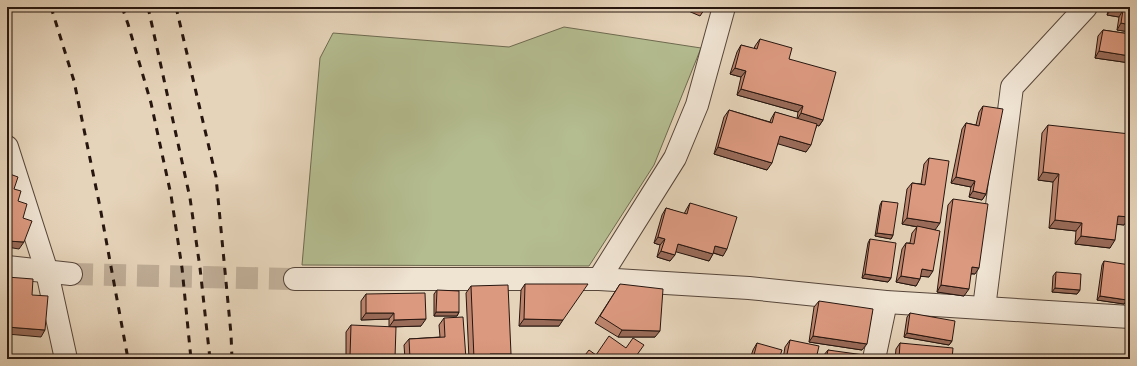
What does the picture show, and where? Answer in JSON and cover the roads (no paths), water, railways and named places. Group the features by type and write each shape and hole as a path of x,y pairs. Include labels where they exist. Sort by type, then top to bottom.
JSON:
{"street":[{"path":"599,279 675,158 697,105 724,7"},
{"path":"984,308 1012,87 1086,7"},
{"path":"7,147 47,272 64,352"},
{"path":"7,267 71,274"},
{"path":"295,279 599,279 749,288 886,302 1130,317"},
{"path":"874,359 886,302"}],"tunnel":[{"path":"71,274 295,279"}],"railway":[{"path":"51,7 74,81 100,207 128,359"},
{"path":"122,7 151,103 171,195 182,268 191,359"},
{"path":"148,7 190,198 200,268 210,359"},
{"path":"176,7 216,177 232,359"}]}
